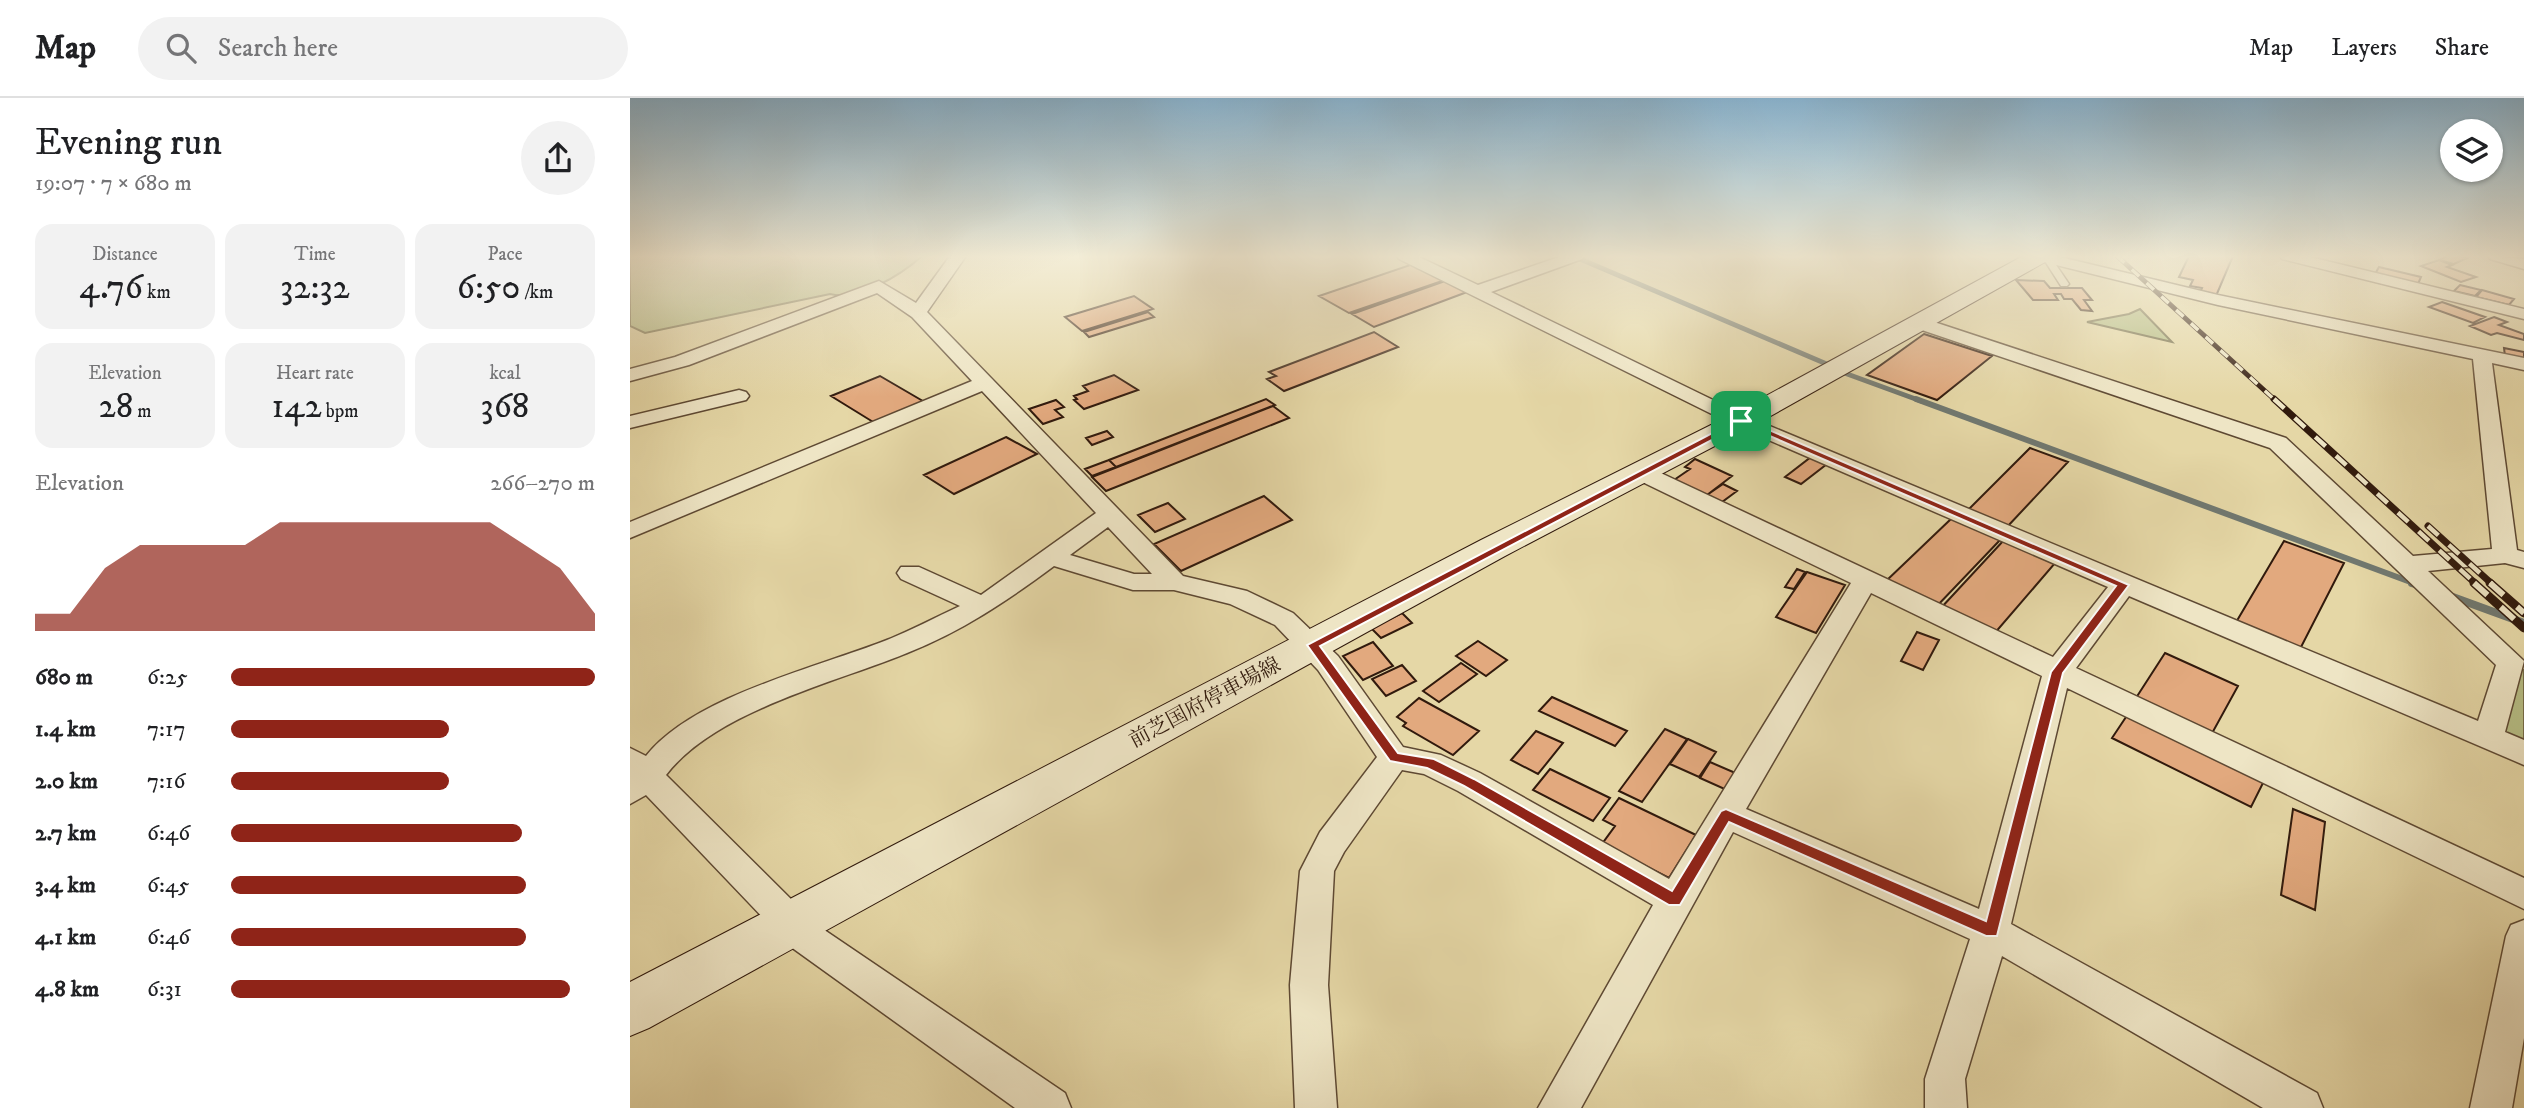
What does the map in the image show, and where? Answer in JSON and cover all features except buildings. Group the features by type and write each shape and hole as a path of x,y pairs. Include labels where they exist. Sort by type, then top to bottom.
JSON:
{"main road":[{"name":"前芝国府停車場線","path":"630,1010 1313,645 1741,421 1955,303"}],"street":[{"path":"630,375 682,361 834,303"},
{"path":"904,303 918,313 1174,582"},
{"path":"918,313 925,303"},
{"path":"1502,303 1741,421 2524,754"},
{"path":"2233,303 2524,364"},
{"path":"2489,303 2524,314"},
{"path":"1919,323 2278,443 2511,663 2488,738"},
{"path":"2406,565 2515,557 2482,356"},
{"path":"630,531 985,383"},
{"path":"630,422 739,396"},
{"path":"1640,472 2524,894"},
{"path":"1050,1108 804,936 636,776 668,750 719,717 774,692 899,646 983,606 1110,514"},
{"path":"1050,557 1133,582 1174,582 1238,597 1284,619 1313,645 1394,757 1430,763 1469,782 1675,900"},
{"path":"910,573 983,606"},
{"path":"1559,1108 1675,900 1866,580"},
{"path":"1946,1108 1945,1079 1991,931 2057,672 2123,585"},
{"path":"1316,1108 1309,985 1317,871 1332,842 1394,757"},
{"path":"1726,815 1991,931 2301,1108"},
{"path":"2491,1108 2524,936"}],"green space":[{"path":"630,303 787,303 645,333 630,326"},
{"path":"2140,309 2172,342 2087,322 2129,314"},
{"path":"2518,670 2524,670 2524,749 2501,731"}],"waterway":[{"path":"1684,303 1829,365"},
{"path":"1839,371 1921,401"},
{"path":"1916,399 2416,584 2412,583"},
{"path":"2450,596 2524,623"}],"railway":[{"path":"2169,303 2276,401"},
{"path":"2274,399 2476,584"},
{"path":"2428,526 2492,584"},
{"path":"2474,583 2524,628"},
{"path":"2490,583 2524,613"}],"route":[{"path":"1741,421 2123,585 2057,672 1991,931 1726,815 1675,900 1469,782 1430,763 1394,757 1313,645 1493,548 1741,421"}]}
